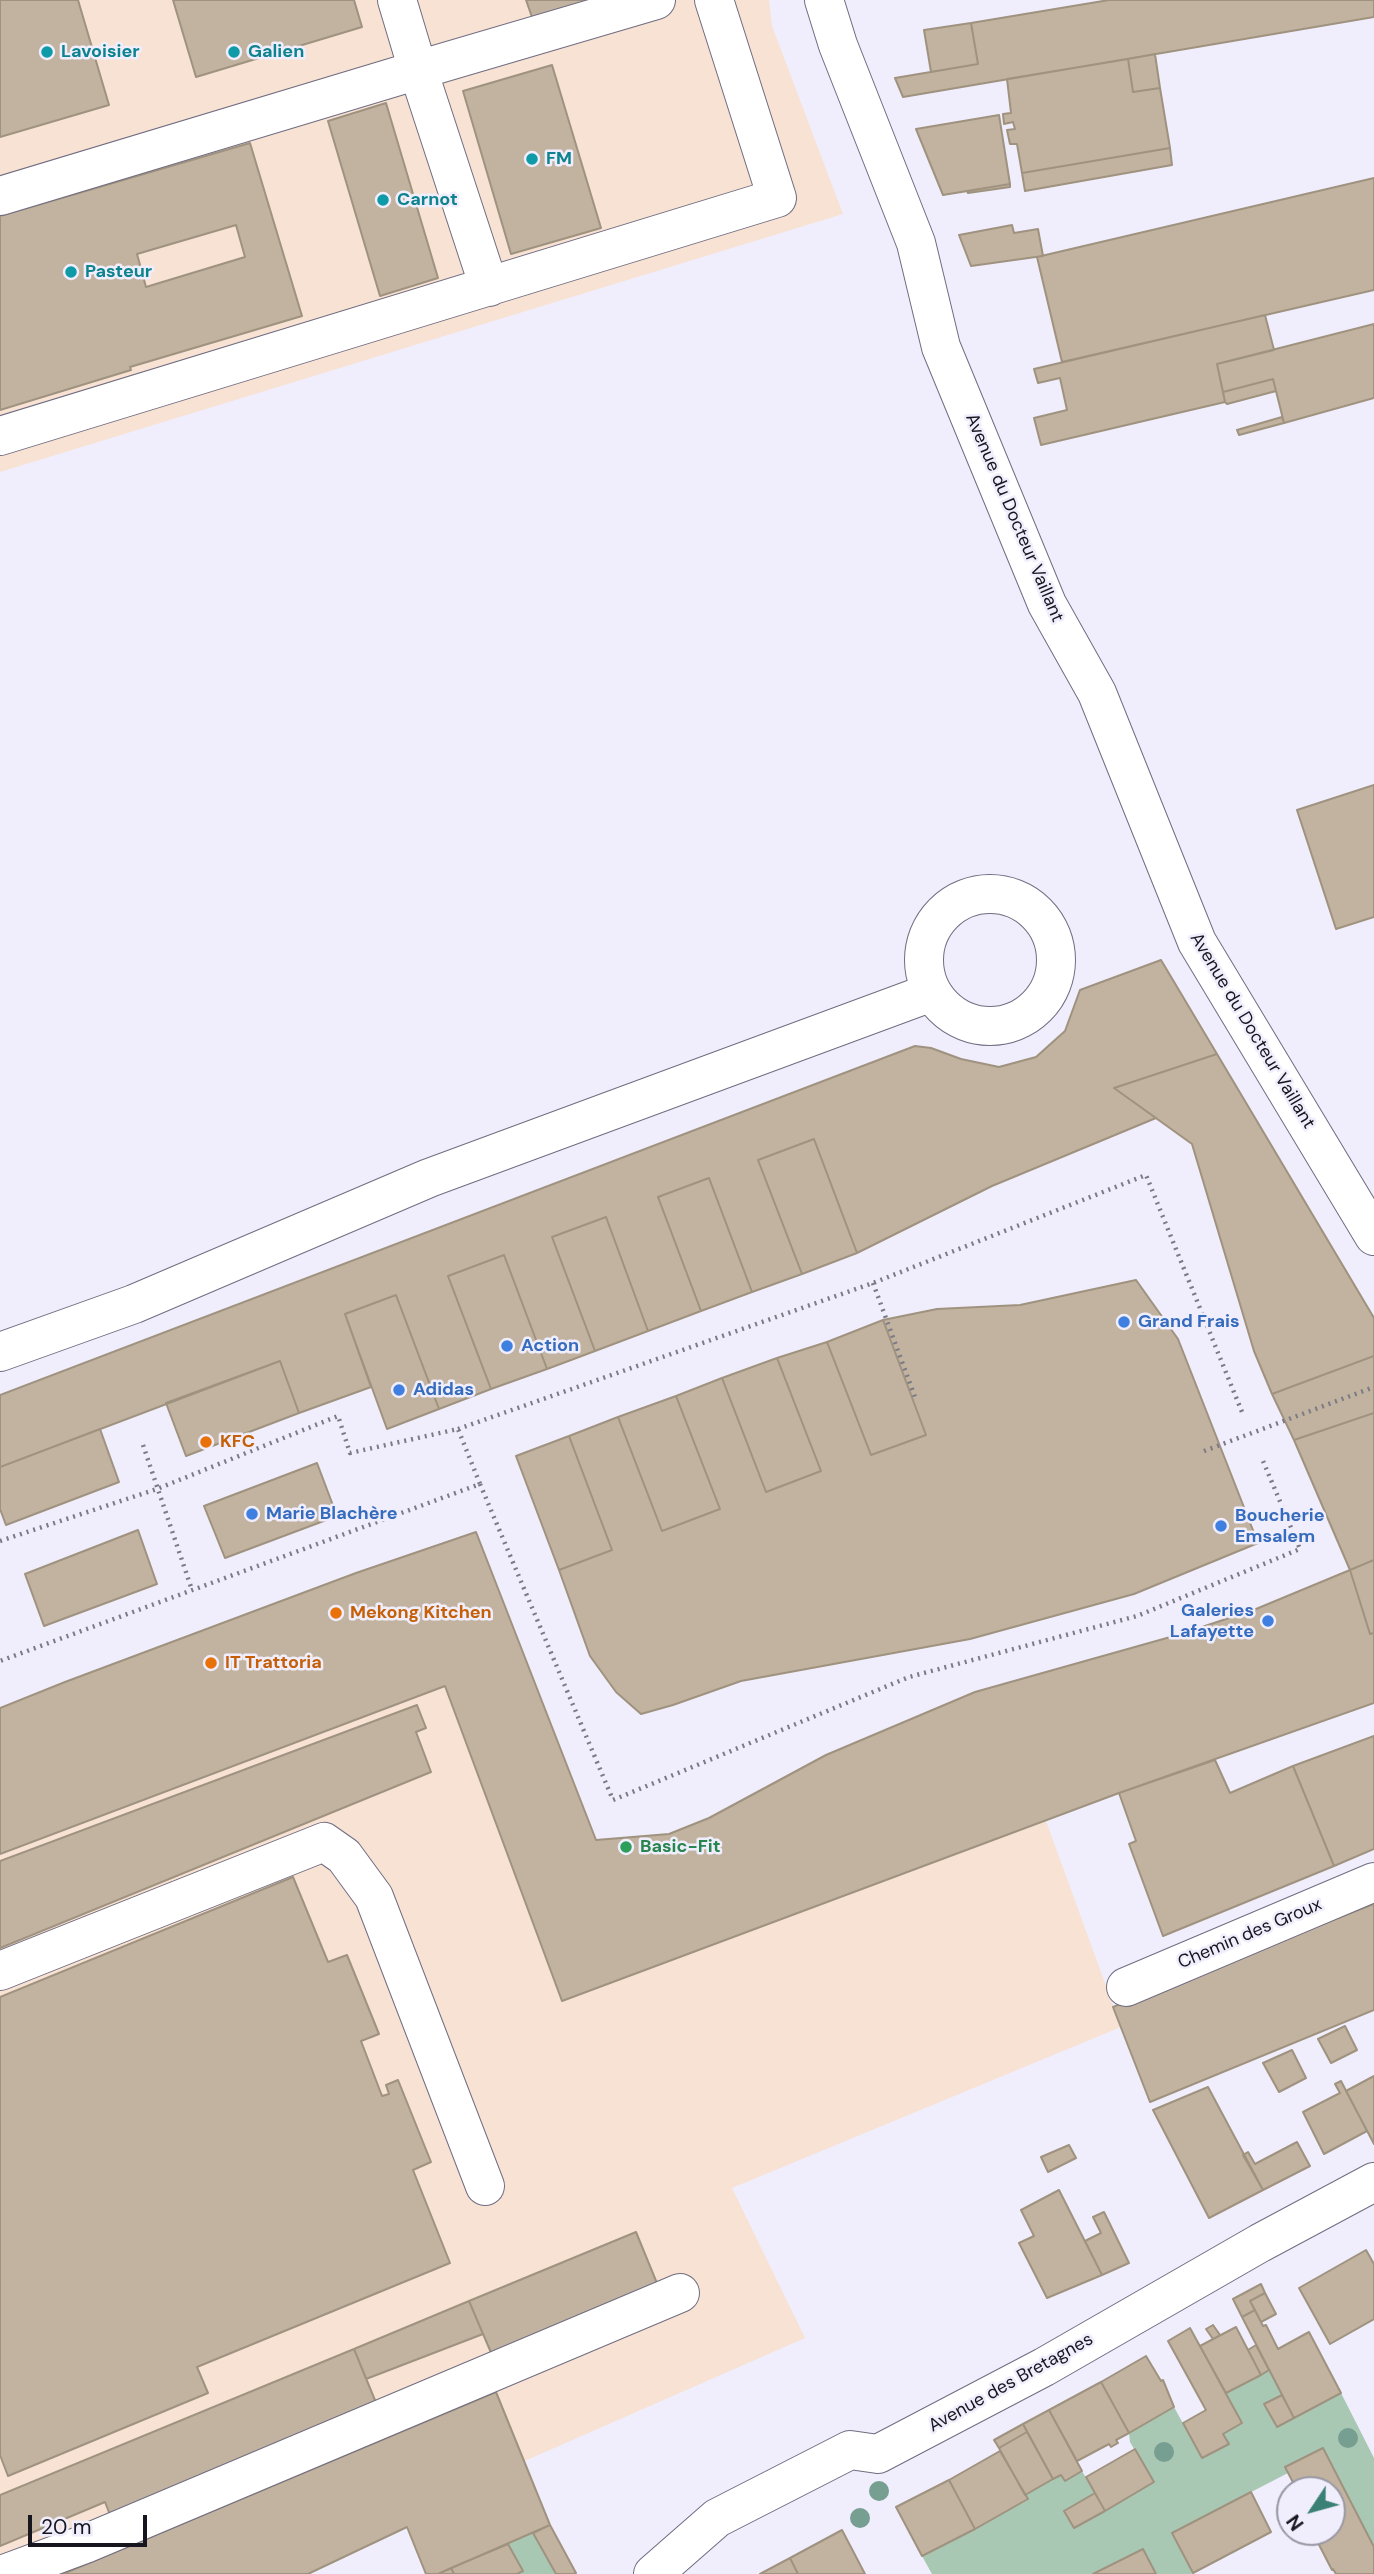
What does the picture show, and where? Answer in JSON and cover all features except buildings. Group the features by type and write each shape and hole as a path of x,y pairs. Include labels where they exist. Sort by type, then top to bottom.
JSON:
{"street":[{"path":"397,0 489,287"},
{"path":"0,195 656,0"},
{"path":"0,436 777,198 714,0"},
{"name":"Avenue du Docteur Vaillant","path":"824,0 838,45 916,243 942,347 1047,604 1097,693 1197,942 1374,1236"},
{"path":"0,1352 134,1304 429,1178 932,992"},
{"path":"0,1971 324,1842 344,1856 374,1898 485,2186"},
{"name":"Chemin des Groux","path":"1126,1987 1374,1882"},
{"name":"Avenue des Bretagnes","path":"653,2574 717,2518 850,2450 878,2454 1044,2367 1260,2243 1374,2182"},
{"path":"4,2574 85,2544 680,2293"}],"path":[{"path":"0,1542 157,1489 338,1416 350,1453 458,1429 873,1283 1146,1175 1242,1412"},
{"path":"873,1283 915,1397"},
{"path":"1204,1451 1374,1387"},
{"path":"458,1429 613,1800 909,1677 1137,1616 1300,1549 1263,1461"},
{"path":"144,1445 192,1590"},
{"path":"0,1661 480,1484"}],"shaded area":[{"path":"0,0 769,0 772,26 843,214 0,472"},
{"path":"445,1686 562,2001 1046,1821 1121,2027 732,2188 805,2338 267,2574 0,2574 0,1854"}],"green space":[{"path":"1269,2370 1282,2395 1265,2405 1276,2427 1341,2393 1374,2458 1374,2547 1346,2493 1346,2476 1337,2476 1323,2448 1286,2467 1288,2473 1276,2476 1276,2479 1172,2533 1193,2573 1191,2574 1156,2574 1143,2549 1093,2574 932,2574 922,2556 1028,2500 1025,2495 1061,2475 1065,2481 1082,2471 1095,2493 1075,2528 1153,2482 1130,2442 1129,2433 1174,2407 1202,2458 1229,2444 1223,2434 1242,2423 1226,2393"},
{"path":"533,2533 556,2574 517,2574 522,2571 508,2544"}],"place":[{"name":"Lavoisier","path":"47,52"},
{"name":"Galien","path":"234,52"},
{"name":"FM","path":"532,159"},
{"name":"Carnot","path":"383,200"},
{"name":"Pasteur","path":"71,272"},
{"name":"Grand Frais","path":"1124,1322"},
{"name":"Action","path":"507,1346"},
{"name":"Adidas","path":"399,1390"},
{"name":"KFC","path":"206,1442"},
{"name":"Marie Blachère","path":"252,1514"},
{"name":"Boucherie Emsalem","path":"1221,1526"},
{"name":"Mekong Kitchen","path":"336,1613"},
{"name":"Galeries Lafayette","path":"1268,1621"},
{"name":"IT Trattoria","path":"211,1663"},
{"name":"Basic-Fit","path":"626,1847"}]}
